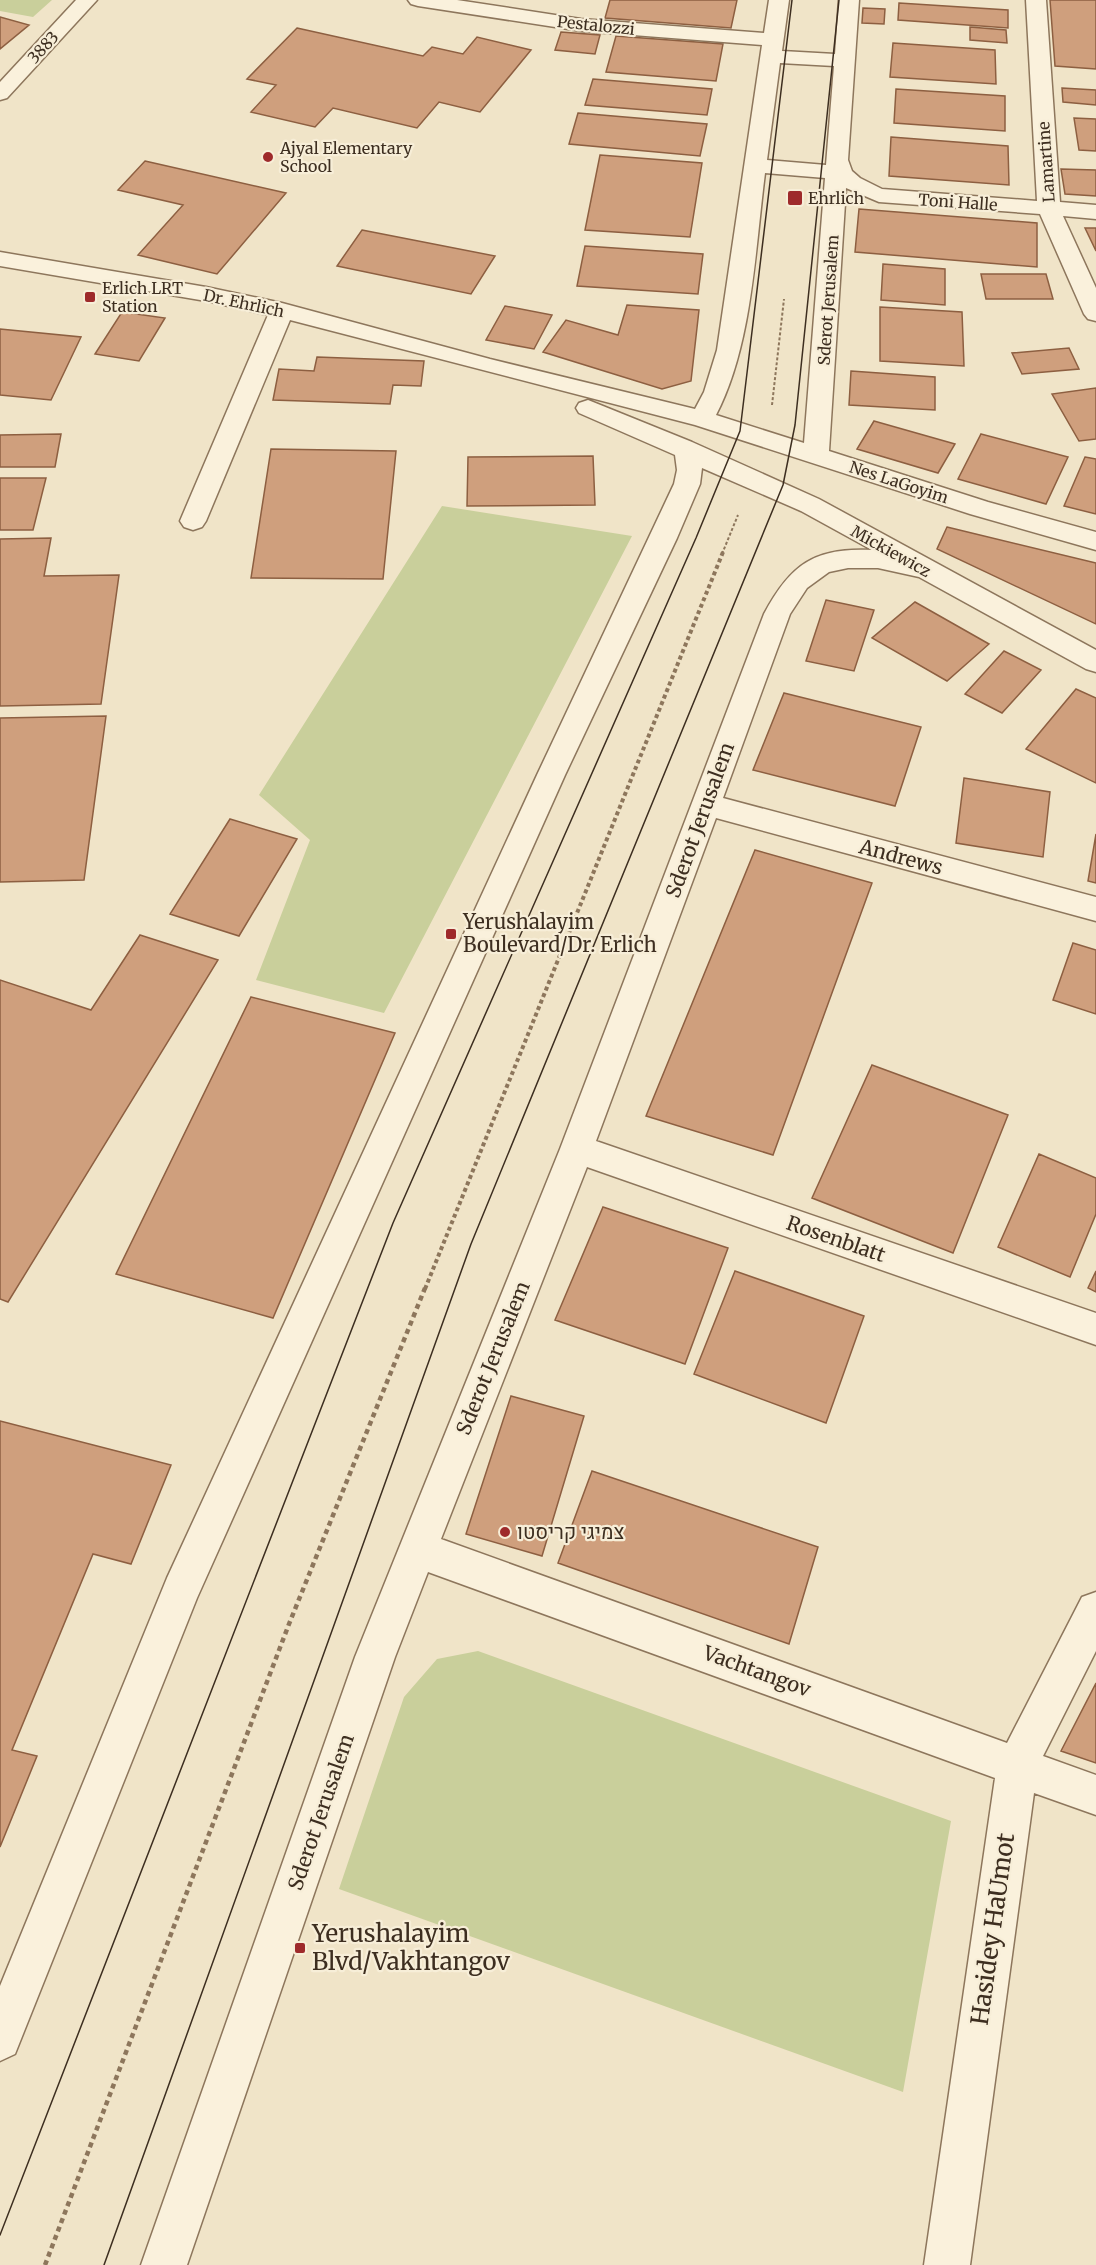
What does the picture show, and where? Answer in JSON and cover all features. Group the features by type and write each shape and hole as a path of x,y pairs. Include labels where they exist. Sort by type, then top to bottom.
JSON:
{"street":[{"name":"3883","path":"0,94 87,0"},
{"name":"Pestalozzi","path":"418,0 581,25 774,48 844,61"},
{"path":"702,419 716,393 729,350 774,48 779,0"},
{"name":"Sderot Jerusalem","path":"816,456 849,0"},
{"name":"Lamartine","path":"1036,0 1049,210 1096,314"},
{"path":"757,166 837,165"},
{"name":"Toni Halle","path":"837,165 842,175 850,182 879,195 1096,212"},
{"name":"Dr. Ehrlich","path":"0,259 131,280 282,310 484,365 702,419"},
{"path":"193,522 282,310"},
{"name":"Dr. Ehrlich","path":"484,365 683,448"},
{"name":"Nes LaGoyim","path":"702,419 979,508 1096,541"},
{"path":"0,2039 181,1591 551,775 664,538 687,484 690,470 688,456 683,448"},
{"name":"Mickiewicz","path":"683,448 810,505 921,568 1096,662"},
{"name":"Sderot Jerusalem","path":"164,2265 375,1657 416,1549 577,1149 777,614 791,589 807,573 823,565 841,561 878,560 921,568"},
{"name":"Andrews","path":"706,804 1096,909"},
{"name":"Rosenblatt","path":"577,1149 1096,1329"},
{"name":"Vachtangov","path":"416,1549 1017,1765 1096,1796"},
{"name":"Hasidey HaUmot","path":"947,2265 1017,1765 1096,1611"}],"path":[{"path":"45,2265 289,1624 753,479"}],"green space":[{"path":"0,0 52,0 33,17 0,11"},
{"path":"442,506 632,536 384,1013 256,980 310,840 259,795"},
{"path":"478,1651 951,1821 903,2092 339,1889 404,1697 437,1659"}],"building":[{"path":"610,0 737,0 731,28 605,18"},
{"path":"1050,0 1096,0 1096,69 1055,66"},
{"path":"899,3 1008,10 1008,28 898,20"},
{"path":"863,8 885,9 884,24 862,23"},
{"path":"0,17 29,25 0,49"},
{"path":"970,27 1006,30 1007,43 970,40"},
{"path":"297,28 423,56 432,47 463,54 477,37 531,50 480,112 439,102 417,128 333,108 315,127 251,112 276,85 247,79"},
{"path":"561,32 600,35 595,54 555,50"},
{"path":"616,36 723,44 716,81 606,72"},
{"path":"893,43 995,50 996,84 890,77"},
{"path":"593,79 712,89 707,115 585,105"},
{"path":"1062,88 1096,90 1096,105 1063,102"},
{"path":"896,89 1005,96 1005,131 894,123"},
{"path":"578,113 707,124 700,156 569,144"},
{"path":"1074,118 1096,119 1096,151 1079,150"},
{"path":"891,137 1008,146 1009,185 889,176"},
{"path":"600,155 702,163 690,237 585,230"},
{"path":"145,161 286,193 217,274 138,255 183,205 118,190"},
{"path":"1061,169 1096,170 1096,196 1065,194"},
{"path":"859,209 1037,223 1037,267 855,252"},
{"path":"1085,228 1096,228 1096,251"},
{"path":"362,230 495,256 471,294 337,266"},
{"path":"585,246 703,254 698,294 577,286"},
{"path":"883,264 945,269 945,305 881,300"},
{"path":"981,274 1046,274 1053,299 986,299"},
{"path":"627,305 699,310 691,381 662,389 543,352 566,320 618,335"},
{"path":"505,306 552,315 534,349 486,340"},
{"path":"880,307 962,312 964,366 880,361"},
{"path":"122,312 165,318 139,361 95,354"},
{"path":"0,329 81,337 51,400 0,395"},
{"path":"1069,348 1079,369 1022,374 1012,353"},
{"path":"317,357 424,361 421,386 393,385 390,404 273,400 279,369 314,371"},
{"path":"851,371 935,377 935,410 849,405"},
{"path":"1096,388 1096,439 1079,441 1052,394"},
{"path":"874,421 955,444 938,473 857,449"},
{"path":"61,434 55,467 0,467 0,435"},
{"path":"981,434 1068,457 1046,504 958,479"},
{"path":"271,449 396,451 383,579 251,578"},
{"path":"593,456 595,505 467,506 468,457"},
{"path":"1085,457 1096,459 1096,514 1064,506"},
{"path":"0,478 46,478 33,530 0,530"},
{"path":"947,527 1096,563 1096,624 937,549"},
{"path":"51,538 44,576 119,575 101,704 0,706 0,539"},
{"path":"826,600 874,610 854,671 806,661"},
{"path":"915,602 989,644 947,681 872,638"},
{"path":"1004,651 1041,670 1002,713 965,694"},
{"path":"1076,689 1096,698 1096,783 1026,749"},
{"path":"784,693 921,727 895,806 753,770"},
{"path":"106,716 84,880 0,882 0,718"},
{"path":"964,778 1050,792 1043,857 956,843"},
{"path":"230,819 297,839 239,936 170,914"},
{"path":"1096,834 1096,883 1088,881"},
{"path":"755,850 872,883 773,1155 646,1116"},
{"path":"140,935 218,960 8,1302 0,1299 0,980 91,1010"},
{"path":"1073,943 1096,950 1096,1014 1053,1000"},
{"path":"251,997 395,1033 273,1318 116,1274"},
{"path":"872,1065 1008,1115 953,1253 812,1198"},
{"path":"1039,1154 1096,1178 1096,1214 1070,1277 998,1247"},
{"path":"603,1207 728,1248 685,1364 555,1320"},
{"path":"735,1271 864,1316 826,1423 694,1374"},
{"path":"1096,1271 1096,1292 1088,1288"},
{"path":"511,1396 584,1416 542,1556 466,1534"},
{"path":"0,1421 171,1465 131,1564 93,1554 12,1750 37,1756 0,1847"},
{"path":"592,1471 818,1547 789,1644 558,1563"},
{"path":"1096,1683 1096,1763 1061,1751"}],"tram line":[{"path":"0,2235 393,1223 696,538 740,431 792,0"},
{"path":"104,2265 471,1244 783,485 795,425 839,0"}],"place":[{"name":"Ajyal Elementary School","path":"268,157"},
{"name":"Ehrlich","path":"795,198"},
{"name":"Erlich LRT Station","path":"90,297"},
{"name":"Yerushalayim Boulevard/Dr. Erlich","path":"451,934"},
{"name":"צמיגי קריסטו","path":"505,1532"},
{"name":"Yerushalayim Blvd/Vakhtangov","path":"300,1948"}]}
